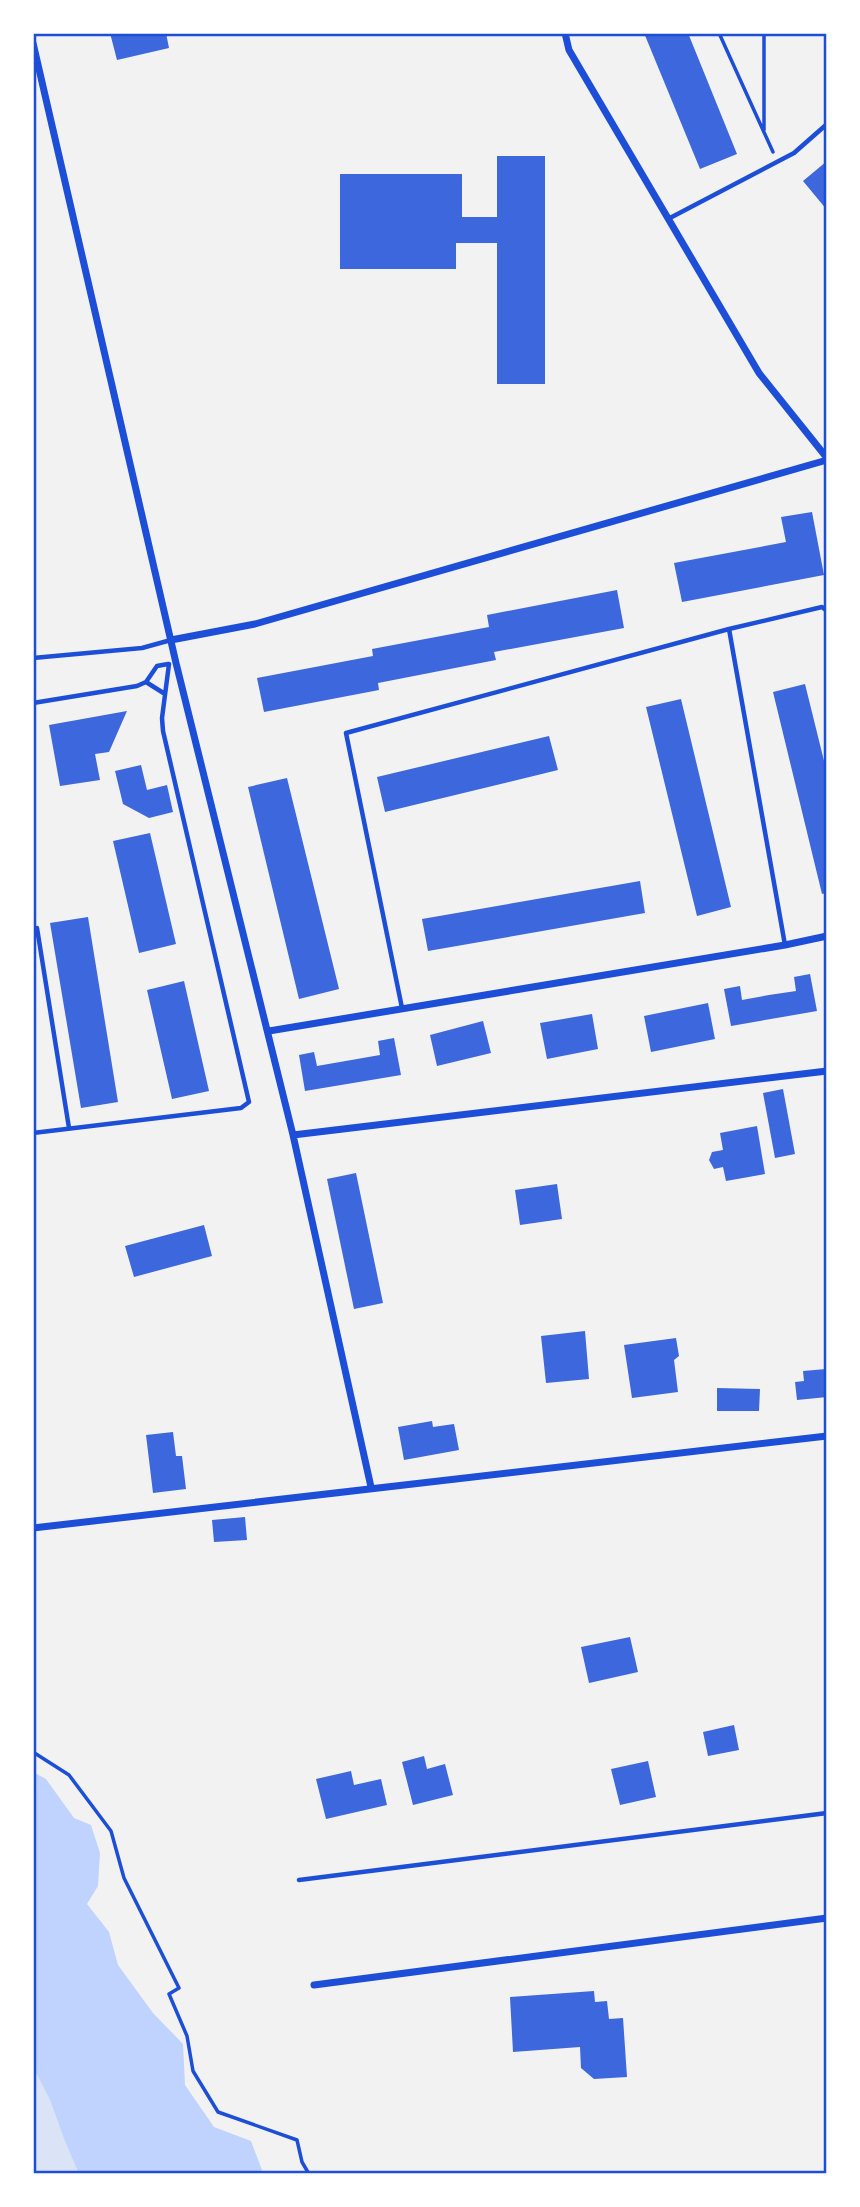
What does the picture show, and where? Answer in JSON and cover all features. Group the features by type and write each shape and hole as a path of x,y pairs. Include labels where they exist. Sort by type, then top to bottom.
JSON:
{"street":[{"path":"171,640 255,624 827,459 759,373 569,50 565,33"},
{"path":"33,43 171,640 173,664 269,1031 371,1487"},
{"path":"269,1031 827,936"},
{"path":"293,1135 827,1071"},
{"path":"33,1528 827,1436"},
{"path":"314,1985 827,1918"}],"lane":[{"path":"668,219 794,153 827,124"},
{"path":"402,1008 346,733 729,629 825,608"},
{"path":"729,629 785,945"},
{"path":"33,658 142,648 171,640"},
{"path":"33,703 137,687 146,682 158,666 173,664 165,694 163,731 248,1102 241,1108 33,1133"},
{"path":"146,682 165,694"},
{"path":"37,928 69,1128"},
{"path":"299,1880 827,1813"}],"path":[{"path":"719,33 777,162"},
{"path":"764,33 764,132"},
{"path":"33,1752 69,1775 111,1831 124,1878 179,1989 169,1994 187,2036 193,2071 218,2112 297,2140 302,2162 309,2174"}],"shaded area":[{"path":"33,2067 50,2100 79,2174 33,2174"}],"water":[{"path":"33,1772 46,1779 74,1818 91,1825 100,1853 98,1886 87,1904 109,1932 118,1965 153,2013 183,2044 185,2085 214,2127 251,2141 262,2170 256,2174 79,2174 50,2100 33,2067"}],"building":[{"path":"110,33 166,33 169,48 117,60"},
{"path":"644,33 688,33 737,154 700,169"},
{"path":"497,156 545,156 545,384 497,384 497,243 456,243 456,269 340,269 340,174 462,174 462,217 497,217"},
{"path":"827,161 827,210 803,181"},
{"path":"812,512 824,575 682,602 674,563 786,542 781,517"},
{"path":"617,590 624,628 494,652 496,660 378,683 379,690 264,712 257,678 373,656 372,649 489,627 487,615"},
{"path":"805,684 827,773 827,893 822,894 773,692"},
{"path":"681,699 731,907 697,916 646,707"},
{"path":"127,711 109,752 95,754 100,780 60,786 49,725"},
{"path":"549,736 558,770 385,812 377,777"},
{"path":"141,765 147,790 167,785 173,812 149,818 123,804 115,771"},
{"path":"287,778 339,989 299,999 248,787"},
{"path":"150,833 176,944 139,953 113,841"},
{"path":"640,881 645,913 428,951 422,919"},
{"path":"88,917 118,1102 81,1108 50,923"},
{"path":"810,974 817,1011 731,1026 724,989 740,986 742,1000 796,991 794,977"},
{"path":"184,981 209,1091 172,1099 147,990"},
{"path":"708,1003 715,1039 651,1052 644,1016"},
{"path":"592,1014 598,1049 547,1059 540,1023"},
{"path":"483,1021 491,1053 437,1066 430,1035"},
{"path":"394,1038 401,1075 305,1091 299,1055 314,1052 317,1066 380,1055 378,1041"},
{"path":"783,1089 795,1154 775,1158 763,1093"},
{"path":"757,1126 765,1174 726,1181 723,1167 714,1169 709,1160 712,1152 723,1150 720,1133"},
{"path":"356,1173 383,1303 354,1309 327,1179"},
{"path":"557,1184 562,1219 520,1225 515,1190"},
{"path":"204,1225 212,1256 134,1277 125,1246"},
{"path":"585,1331 589,1379 546,1383 541,1336"},
{"path":"676,1338 679,1356 674,1360 678,1392 632,1398 624,1345"},
{"path":"826,1369 827,1397 797,1400 795,1382 804,1381 803,1371"},
{"path":"717,1388 760,1389 759,1411 717,1411"},
{"path":"432,1421 433,1427 454,1424 459,1450 404,1460 398,1427"},
{"path":"173,1432 176,1456 182,1456 186,1489 153,1493 146,1435"},
{"path":"245,1517 247,1540 214,1542 212,1520"},
{"path":"630,1637 638,1672 589,1683 581,1647"},
{"path":"734,1725 739,1750 708,1756 703,1732"},
{"path":"424,1756 427,1769 445,1764 453,1795 413,1805 402,1762"},
{"path":"648,1761 656,1797 620,1805 611,1769"},
{"path":"351,1771 354,1785 381,1779 387,1805 326,1819 316,1779"},
{"path":"594,1991 595,2002 607,2001 609,2019 623,2018 627,2077 594,2079 581,2068 580,2047 513,2052 510,1997"}]}
